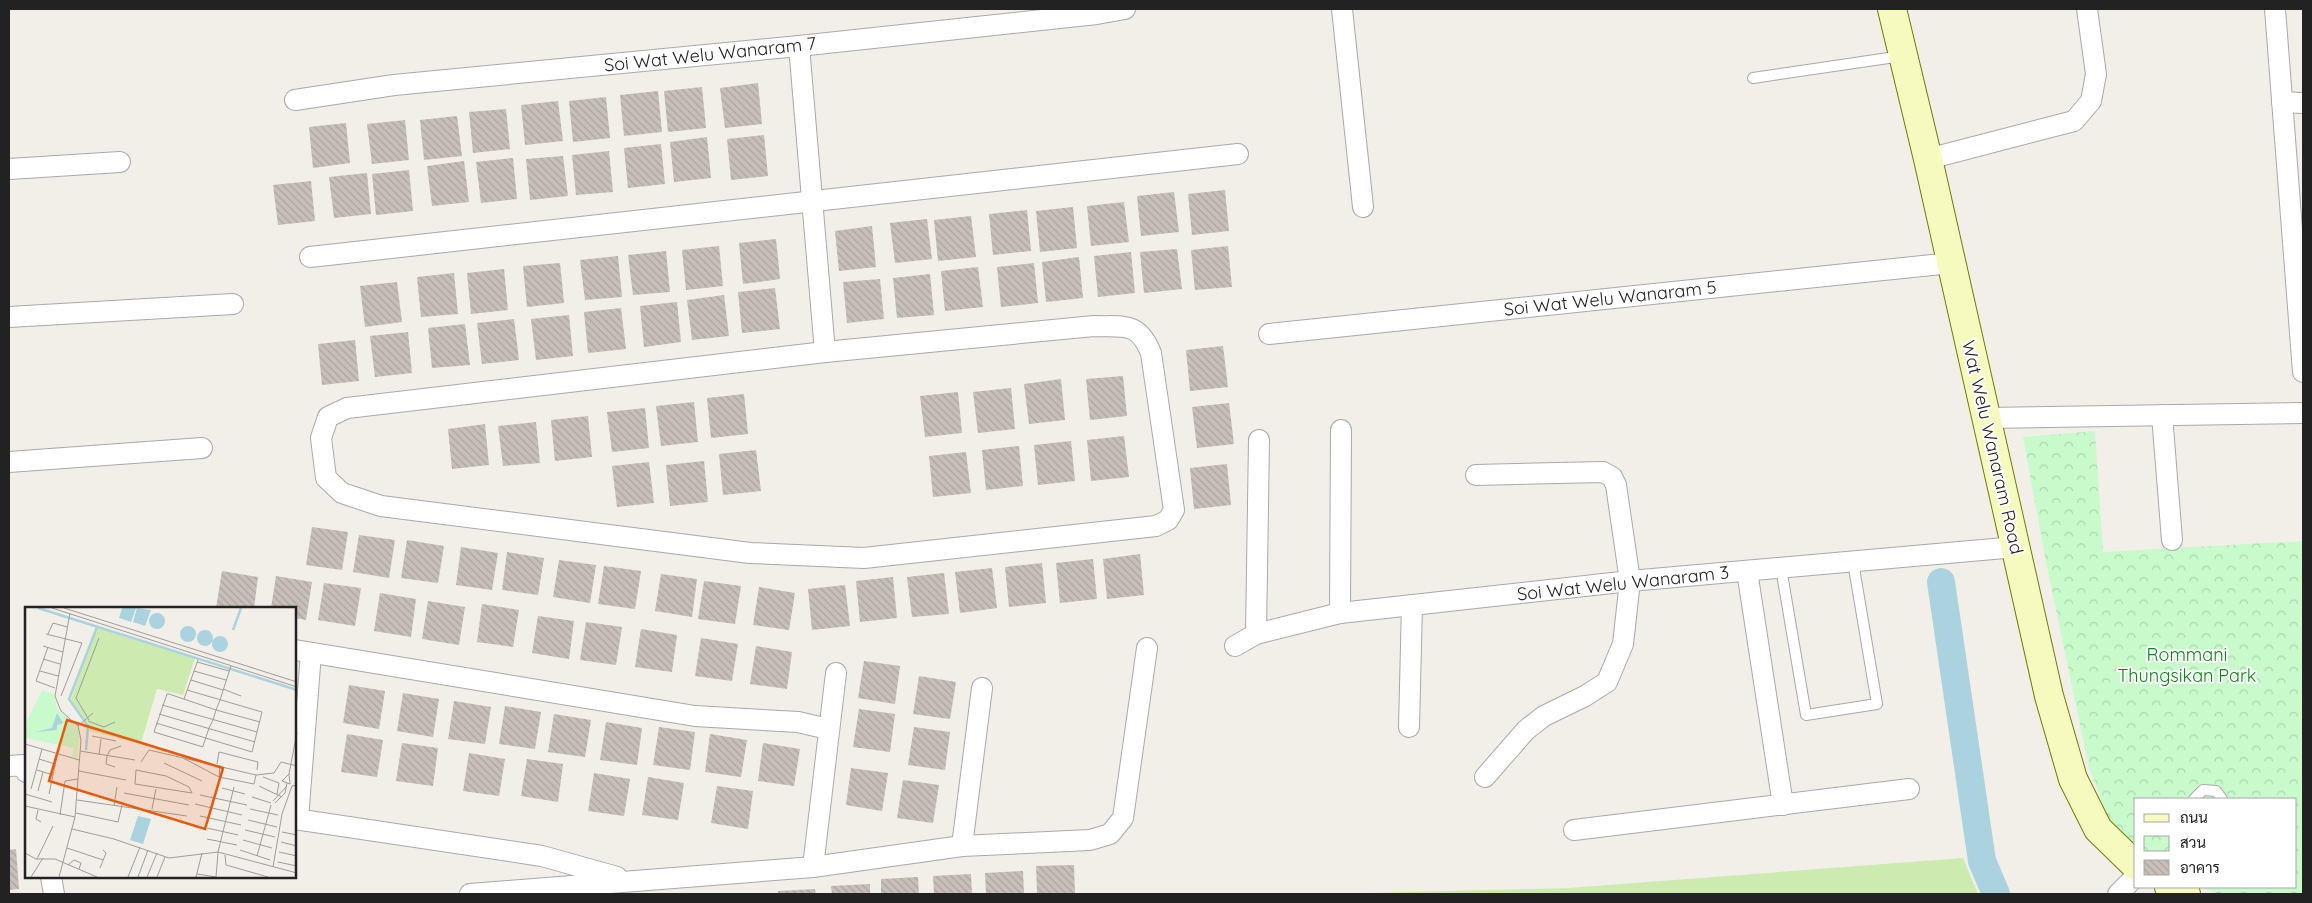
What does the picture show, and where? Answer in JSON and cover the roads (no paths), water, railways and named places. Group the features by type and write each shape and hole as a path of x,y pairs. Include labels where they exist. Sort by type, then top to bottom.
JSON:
{"street":[{"name":"Soi Wat Welu Wanaram 7","path":"295,100 394,85 800,46 1097,14 1125,9"},
{"path":"1342,9 1362,207"},
{"name":"Wat Welu Wanaram Road","path":"1892,9 1928,159 2049,696 2073,779 2098,829 2134,864"},
{"path":"1928,159 2074,121 2091,101 2096,74 2087,9"},
{"path":"2275,9 2282,102 2299,260 2303,372"},
{"path":"800,46 825,352"},
{"path":"2282,102 2303,103"},
{"path":"310,257 1238,154"},
{"path":"9,170 120,162"},
{"name":"Soi Wat Welu Wanaram 5","path":"1270,334 1951,263"},
{"path":"9,317 233,304"},
{"path":"1094,326 1130,327 1144,336 1151,353 1174,510 1168,520 1156,526 864,558 750,553 381,506 342,493 326,478 321,438 328,417 347,408 825,352 1094,326"},
{"path":"1986,418 2303,414"},
{"path":"2162,415 2172,540"},
{"path":"1340,613 1341,430"},
{"path":"1256,634 1259,440"},
{"path":"9,462 202,448"},
{"path":"1476,475 1603,472 1612,477 1616,485 1630,581 1624,644 1607,682 1585,696 1544,716 1526,730 1484,777"},
{"name":"Soi Wat Welu Wanaram 3","path":"1236,646 1256,634 1340,613 1630,581 2016,547"},
{"path":"1747,571 1783,805"},
{"path":"1409,728 1412,605"},
{"path":"470,894 813,867 962,846 1090,840 1110,834 1123,818 1147,648"},
{"path":"632,881 542,856 296,819 303,652 695,716 798,722 828,729"},
{"path":"813,867 836,673"},
{"path":"962,846 982,688"},
{"path":"1574,830 1909,789"},
{"path":"51,878 54,894"},
{"path":"2118,894 2134,878"},
{"path":"2171,888 2186,894"}],"lane":[{"path":"1753,78 1903,56"},
{"path":"1781,568 1806,715 1877,704 1853,562"},
{"path":"2195,798 2203,790 2216,791 2221,798"}],"waterway":[{"path":"1941,582 1982,861 1996,894"}],"park label":[{"name":"Rommani Thungsikan Park","path":"2187,664"}]}
